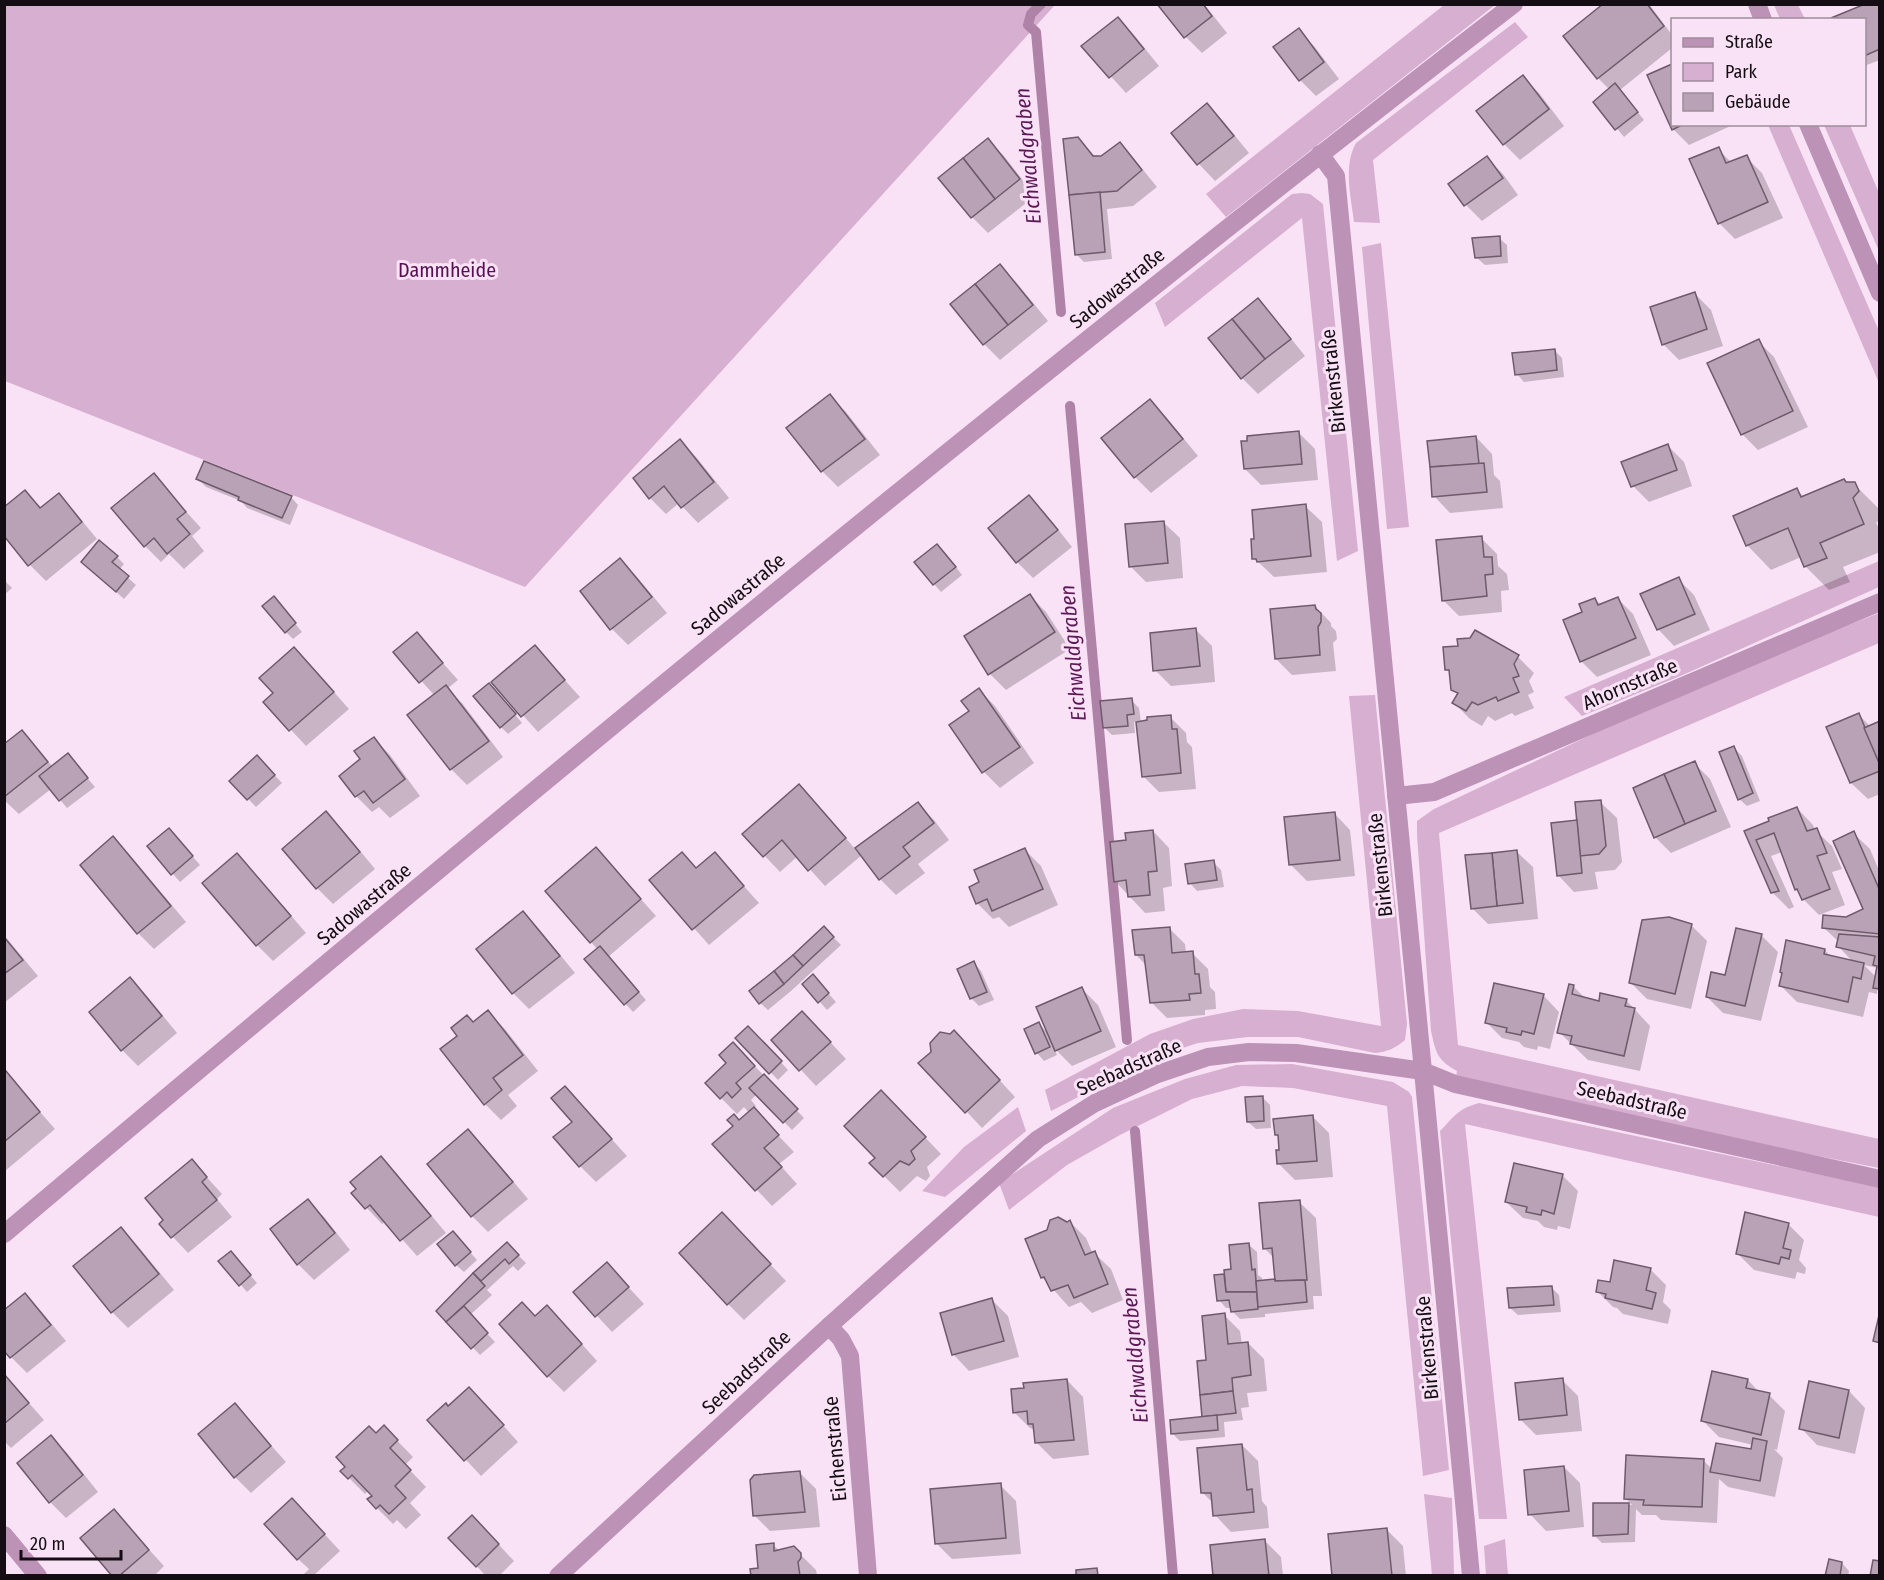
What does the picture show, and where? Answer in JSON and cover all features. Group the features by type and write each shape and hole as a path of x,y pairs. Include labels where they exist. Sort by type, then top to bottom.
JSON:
{"street":[{"name":"Sadowastraße","path":"4,1234 814,561 1320,154 1514,4"},
{"path":"1809,126 1880,293"},
{"name":"Birkenstraße","path":"1320,154 1336,176 1471,1575"},
{"name":"Ahornstraße","path":"1396,796 1434,792 1880,602"},
{"name":"Seebadstraße","path":"558,1575 829,1326 1038,1139 1095,1103 1155,1076 1208,1057 1249,1052 1296,1053 1424,1071 1455,1084 1880,1179"},
{"name":"Eichenstraße","path":"829,1326 841,1339 850,1356 868,1575"},
{"path":"4,1535 38,1575"}],"green space":[{"name":"Dammheide","path":"4,5 1055,5 525,587 5,381"},
{"path":"1444,5 1495,5 1226,217 1206,194"},
{"path":"1774,5 1798,5 1804,18 1780,18"},
{"path":"1515,22 1528,37 1373,160 1380,223 1354,222 1349,172 1356,143"},
{"path":"1768,126 1789,126 1879,331 1879,383"},
{"path":"1824,126 1850,126 1879,193 1879,251"},
{"path":"1292,194 1310,194 1323,204 1358,551 1337,561 1302,218 1165,327 1155,303"},
{"path":"1381,243 1409,527 1387,529 1362,247"},
{"path":"1879,561 1879,587 1685,674 1582,716 1564,697"},
{"path":"1879,613 1879,643 1439,833 1458,1045 1879,1139 1879,1168 1455,1084 1457,1071 1438,1055 1431,1031 1417,821 1434,809 1688,689"},
{"path":"1375,695 1407,1024 1405,1040 1391,1049 1375,1053 1298,1037 1248,1037 1198,1043 1158,1056 1051,1111 1045,1090 1150,1034 1193,1019 1243,1009 1298,1011 1381,1026 1349,696"},
{"path":"1292,1064 1393,1082 1409,1092 1412,1097 1449,1470 1423,1476 1387,1106 1293,1088 1242,1086 1192,1099 1067,1165 1009,1210 999,1183 1113,1108 1185,1079 1236,1065"},
{"path":"1479,1103 1879,1187 1879,1217 1465,1124 1507,1519 1479,1519 1440,1131 1461,1111"},
{"path":"1018,1107 1026,1131 945,1197 922,1191 964,1147"},
{"path":"1424,1494 1452,1498 1454,1575 1432,1575"},
{"path":"1505,1539 1508,1575 1486,1575 1484,1546"}],"building":[{"path":"1157,4 1203,4 1212,16 1184,38"},
{"path":"1603,4 1647,4 1664,26 1597,79 1563,36"},
{"path":"1865,4 1880,4 1880,49 1866,55 1866,18 1831,18"},
{"path":"1118,17 1144,49 1109,78 1081,46"},
{"path":"1299,28 1324,62 1299,81 1273,47"},
{"path":"1671,64 1671,126 1680,126 1672,130 1647,75"},
{"path":"1523,75 1549,109 1503,145 1476,111"},
{"path":"1615,83 1638,112 1615,130 1593,102"},
{"path":"1207,103 1234,136 1197,165 1171,133"},
{"path":"1078,137 1093,156 1101,156 1120,142 1142,170 1117,191 1069,195 1063,139"},
{"path":"988,138 1020,179 995,199 963,158"},
{"path":"1719,147 1726,163 1747,155 1768,202 1718,224 1689,159"},
{"path":"1487,156 1503,178 1464,206 1448,184"},
{"path":"963,158 995,199 971,218 938,178"},
{"path":"1100,192 1105,252 1075,255 1069,195"},
{"path":"1500,236 1501,256 1475,258 1472,238"},
{"path":"1000,264 1033,305 1008,325 975,284"},
{"path":"975,284 1008,325 983,345 950,304"},
{"path":"1695,292 1707,329 1662,345 1650,307"},
{"path":"1258,298 1291,339 1265,359 1232,319"},
{"path":"1232,319 1265,359 1241,379 1208,338"},
{"path":"1759,339 1793,411 1741,435 1707,363"},
{"path":"1555,349 1557,370 1515,375 1512,353"},
{"path":"830,394 865,439 821,472 786,428"},
{"path":"1150,399 1183,439 1134,478 1101,438"},
{"path":"1299,431 1302,464 1244,469 1241,441 1247,441 1247,436"},
{"path":"1476,436 1479,464 1430,467 1427,441"},
{"path":"680,439 714,482 681,508 664,486 649,499 633,478"},
{"path":"1668,444 1677,470 1631,487 1621,462"},
{"path":"204,461 292,496 282,518 196,479"},
{"path":"1484,463 1487,492 1432,497 1430,467"},
{"path":"154,473 186,512 177,519 190,534 167,554 154,538 144,547 111,508"},
{"path":"1844,479 1846,482 1855,482 1859,491 1853,498 1864,524 1820,543 1827,558 1804,567 1788,528 1746,546 1733,516 1797,488 1801,497"},
{"path":"25,490 40,508 59,493 82,522 28,566 4,536 4,507"},
{"path":"1029,495 1058,530 1016,563 988,528"},
{"path":"1306,504 1311,556 1257,562 1256,559 1252,559 1251,539 1254,539 1252,510"},
{"path":"1164,521 1168,563 1129,567 1125,524"},
{"path":"1482,536 1484,557 1492,557 1493,574 1485,575 1487,596 1442,601 1436,540"},
{"path":"99,540 118,556 112,562 129,576 116,592 81,562"},
{"path":"937,544 956,567 933,585 914,562"},
{"path":"620,558 652,597 610,630 580,591"},
{"path":"1679,577 1695,614 1657,630 1640,594"},
{"path":"1030,594 1055,632 988,675 964,636"},
{"path":"274,596 296,623 285,633 262,606"},
{"path":"1618,597 1636,638 1580,662 1563,620 1582,612 1579,604 1595,598 1598,605"},
{"path":"1315,605 1321,613 1321,622 1318,627 1320,655 1275,659 1270,609"},
{"path":"1196,628 1200,666 1153,671 1150,633"},
{"path":"1475,630 1519,655 1514,664 1519,676 1513,678 1519,692 1498,701 1496,697 1478,705 1472,702 1466,711 1452,703 1458,693 1451,690 1449,670 1445,670 1443,647 1458,646 1457,639 1470,638"},
{"path":"417,632 443,663 419,683 393,652"},
{"path":"535,645 565,680 521,717 491,682"},
{"path":"294,647 334,692 289,731 263,702 273,693 259,678"},
{"path":"489,683 516,714 500,728 473,696"},
{"path":"446,685 489,741 450,770 407,715"},
{"path":"979,688 1020,747 982,773 949,725 969,711 961,701"},
{"path":"1132,698 1134,714 1127,715 1128,726 1103,728 1100,701"},
{"path":"1859,713 1880,765 1880,771 1850,783 1826,727"},
{"path":"1171,715 1172,729 1177,729 1181,773 1142,777 1136,722 1147,720 1147,717"},
{"path":"1880,721 1880,765 1864,728"},
{"path":"22,730 48,762 4,797 4,744"},
{"path":"374,737 405,779 373,803 364,791 355,797 339,776 360,759 354,751"},
{"path":"1734,746 1753,793 1738,800 1719,752"},
{"path":"68,753 88,778 59,801 39,776"},
{"path":"257,755 275,775 247,800 229,781"},
{"path":"1695,761 1716,811 1685,824 1664,774"},
{"path":"1664,774 1685,824 1654,838 1633,788"},
{"path":"799,784 846,838 808,871 782,840 763,857 742,834"},
{"path":"1601,800 1606,846 1599,854 1580,856 1575,802"},
{"path":"918,802 934,823 903,847 910,856 879,880 855,848"},
{"path":"1797,807 1807,831 1817,828 1827,853 1817,856 1830,889 1802,900 1797,889 1795,890 1774,833 1756,840 1779,891 1771,893 1744,831 1769,821 1768,818"},
{"path":"326,811 360,852 316,889 282,849"},
{"path":"1335,812 1340,860 1289,865 1284,817"},
{"path":"1577,820 1582,873 1557,876 1551,823"},
{"path":"169,828 193,856 171,875 147,846"},
{"path":"1153,830 1157,871 1148,872 1150,895 1128,897 1126,880 1114,882 1110,842 1126,840 1125,833"},
{"path":"1854,831 1880,891 1880,934 1822,928 1823,915 1846,917 1863,909 1833,841"},
{"path":"113,836 171,906 137,934 80,865"},
{"path":"596,847 641,899 590,943 545,891"},
{"path":"1025,848 1043,889 992,911 987,899 976,904 969,887 979,882 974,870"},
{"path":"1517,850 1523,903 1497,906 1492,853"},
{"path":"682,852 696,868 715,852 744,886 692,930 649,880"},
{"path":"237,853 291,916 256,946 202,883"},
{"path":"1492,853 1497,906 1471,909 1465,855"},
{"path":"1214,860 1217,880 1188,884 1185,864"},
{"path":"523,911 560,956 512,994 476,949"},
{"path":"1669,917 1692,924 1675,994 1629,983 1642,920"},
{"path":"824,926 834,937 803,966 793,955"},
{"path":"1170,927 1172,953 1193,951 1195,974 1199,974 1201,993 1189,994 1190,1000 1150,1003 1144,955 1135,955 1132,930"},
{"path":"1736,928 1762,934 1745,1006 1706,997 1711,972 1725,975"},
{"path":"1839,934 1880,937 1880,989 1873,988 1877,966 1873,965 1875,956 1836,947"},
{"path":"4,937 23,960 4,974"},
{"path":"1786,940 1825,949 1824,954 1864,963 1861,979 1853,977 1848,1002 1779,986"},
{"path":"600,946 639,992 624,1005 584,959"},
{"path":"793,955 803,966 784,984 774,971"},
{"path":"974,961 987,992 970,999 957,969"},
{"path":"774,971 784,984 759,1004 749,991"},
{"path":"813,974 829,993 818,1003 802,984"},
{"path":"130,977 162,1016 121,1051 89,1012"},
{"path":"1494,983 1544,994 1534,1034 1522,1031 1521,1035 1506,1032 1507,1028 1485,1023"},
{"path":"1569,984 1574,985 1572,994 1599,1001 1600,993 1627,999 1625,1006 1635,1008 1624,1056 1570,1044 1572,1036 1557,1033"},
{"path":"1082,987 1101,1031 1055,1051 1036,1007"},
{"path":"488,1010 523,1055 493,1078 502,1090 484,1105 440,1049 457,1036 451,1028 467,1015 473,1022"},
{"path":"802,1011 831,1042 799,1071 771,1040"},
{"path":"1039,1022 1050,1047 1035,1054 1024,1029"},
{"path":"748,1026 782,1061 769,1074 735,1038"},
{"path":"954,1030 1000,1080 965,1113 918,1063 931,1052 930,1043 940,1032 950,1034"},
{"path":"733,1042 755,1066 736,1083 741,1089 732,1098 727,1092 720,1099 705,1083 726,1063 719,1055"},
{"path":"6,1071 40,1112 4,1142 4,1072"},
{"path":"764,1074 798,1109 783,1123 749,1088"},
{"path":"565,1086 612,1139 579,1167 553,1137 572,1122 551,1098"},
{"path":"881,1090 926,1137 911,1151 915,1159 909,1165 900,1161 883,1177 869,1163 875,1158 844,1126"},
{"path":"1263,1096 1264,1121 1247,1122 1245,1097"},
{"path":"754,1107 779,1135 764,1148 782,1167 755,1191 712,1144 733,1126 727,1120 734,1114 739,1120"},
{"path":"1313,1115 1317,1161 1277,1164 1278,1135 1275,1135 1273,1119"},
{"path":"468,1129 513,1182 471,1217 427,1164"},
{"path":"381,1156 431,1216 400,1241 370,1205 365,1209 351,1193 356,1189 350,1182"},
{"path":"192,1159 207,1177 202,1182 217,1200 171,1238 159,1224 163,1220 145,1198"},
{"path":"1514,1163 1563,1174 1554,1214 1542,1210 1541,1215 1526,1212 1527,1207 1505,1202"},
{"path":"308,1199 335,1233 297,1265 270,1229"},
{"path":"1300,1200 1307,1280 1275,1281 1272,1248 1263,1249 1259,1203"},
{"path":"722,1212 771,1264 727,1305 679,1253"},
{"path":"1745,1212 1789,1223 1783,1248 1791,1250 1789,1259 1781,1257 1779,1264 1736,1254"},
{"path":"1058,1217 1067,1222 1070,1220 1085,1255 1095,1251 1108,1284 1074,1298 1068,1285 1051,1291 1044,1277 1041,1278 1025,1239 1047,1230 1050,1220"},
{"path":"121,1227 159,1274 111,1313 73,1266"},
{"path":"453,1231 471,1252 455,1266 437,1244"},
{"path":"507,1242 519,1255 509,1264 505,1259 481,1281 473,1273"},
{"path":"1249,1243 1257,1292 1226,1292 1224,1270 1231,1269 1229,1245"},
{"path":"231,1251 251,1275 239,1286 218,1261"},
{"path":"1614,1260 1651,1268 1646,1290 1656,1293 1652,1309 1605,1298 1606,1294 1596,1292 1598,1280 1610,1282"},
{"path":"607,1262 629,1287 595,1317 573,1292"},
{"path":"473,1273 485,1286 446,1322 436,1311"},
{"path":"1224,1274 1226,1292 1257,1292 1258,1309 1231,1312 1229,1300 1217,1301 1214,1275"},
{"path":"1275,1279 1275,1281 1305,1280 1307,1302 1258,1307 1256,1281"},
{"path":"1552,1286 1554,1305 1509,1308 1507,1288"},
{"path":"25,1293 51,1325 10,1358 4,1351 4,1310"},
{"path":"992,1298 1004,1341 952,1355 940,1313"},
{"path":"522,1302 535,1316 547,1305 582,1344 547,1377 499,1324"},
{"path":"464,1306 488,1333 471,1349 446,1322"},
{"path":"1880,1311 1880,1343 1873,1341"},
{"path":"1225,1313 1228,1344 1248,1342 1251,1375 1232,1378 1233,1391 1200,1395 1197,1361 1206,1360 1202,1316"},
{"path":"1712,1371 1748,1379 1746,1388 1770,1393 1761,1435 1701,1421"},
{"path":"4,1374 29,1403 4,1424"},
{"path":"1563,1378 1567,1415 1519,1420 1515,1383"},
{"path":"1067,1379 1074,1440 1035,1443 1033,1424 1028,1424 1027,1411 1013,1413 1011,1389 1024,1388 1023,1383"},
{"path":"1809,1381 1849,1390 1839,1438 1799,1429"},
{"path":"469,1387 504,1425 464,1461 427,1420 446,1403 448,1406"},
{"path":"1233,1391 1236,1413 1202,1417 1200,1395"},
{"path":"235,1403 271,1446 234,1478 198,1434"},
{"path":"1217,1415 1218,1430 1171,1434 1170,1420"},
{"path":"384,1425 398,1440 390,1448 411,1470 395,1486 406,1498 389,1514 380,1505 376,1509 367,1499 372,1496 352,1475 348,1479 340,1471 345,1467 336,1457 369,1426 376,1433"},
{"path":"51,1435 83,1475 49,1503 17,1463"},
{"path":"1753,1438 1767,1441 1760,1481 1710,1472 1716,1443 1751,1449"},
{"path":"1242,1444 1247,1490 1252,1489 1254,1512 1213,1516 1211,1493 1201,1493 1197,1448"},
{"path":"1626,1455 1704,1459 1702,1507 1643,1505 1644,1500 1624,1499"},
{"path":"1564,1466 1569,1511 1528,1515 1524,1470"},
{"path":"800,1471 805,1512 753,1516 750,1480 754,1475"},
{"path":"1001,1483 1006,1538 935,1544 930,1489"},
{"path":"292,1498 325,1534 297,1560 264,1524"},
{"path":"1593,1503 1629,1503 1628,1534 1593,1536"},
{"path":"114,1509 149,1550 119,1576 112,1576 80,1538"},
{"path":"472,1515 499,1544 476,1567 448,1538"},
{"path":"1387,1528 1392,1576 1332,1576 1328,1534"},
{"path":"1265,1539 1269,1576 1213,1576 1210,1545"},
{"path":"774,1543 774,1551 794,1546 801,1553 798,1562 800,1576 751,1576 750,1569 758,1568 756,1545"},
{"path":"1829,1559 1842,1562 1840,1576 1825,1576"},
{"path":"1873,1560 1880,1561 1880,1576 1870,1576"},
{"path":"1097,1568 1098,1576 1076,1576 1076,1570"}],"waterway":[{"name":"Eichwaldgraben","path":"1041,4 1031,14 1028,25 1036,32 1061,312"},
{"name":"Eichwaldgraben","path":"1070,406 1127,1040"},
{"name":"Eichwaldgraben","path":"1135,1131 1173,1576"}]}
